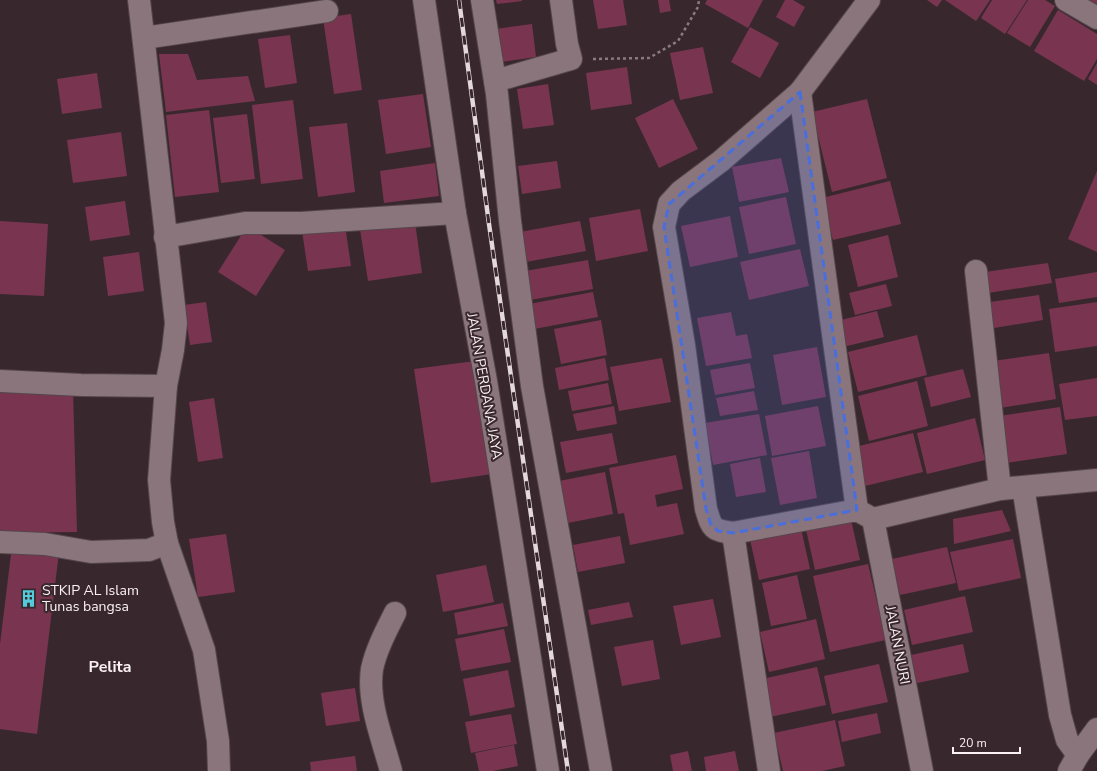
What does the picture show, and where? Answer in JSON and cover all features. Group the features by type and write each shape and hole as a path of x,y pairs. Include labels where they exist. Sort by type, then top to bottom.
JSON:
{"street":[{"path":"139,0 176,323 173,350 166,386 160,480 163,522 167,542 204,650 218,741 219,771"},
{"name":"JALAN PERDANA JAYA","path":"424,0 454,213 486,381 548,771"},
{"path":"482,0 497,94 510,221 532,386 600,771"},
{"path":"495,81 571,59 567,44 561,0"},
{"path":"869,0 800,92 721,161 681,191 668,204 664,227 684,345 706,509 711,525 718,531 733,533 865,515 1000,489 1097,480"},
{"path":"1066,0 1097,18"},
{"path":"144,38 327,11"},
{"name":"JALAN NURI","path":"800,92 865,515 922,771"},
{"path":"166,237 245,223 301,223 454,213"},
{"path":"976,271 1000,489"},
{"path":"0,381 81,385 166,386"},
{"path":"1023,487 1060,715 1074,763"},
{"path":"733,533 769,771"},
{"path":"0,542 45,544 91,552 149,550 167,542"},
{"path":"391,771 376,718 372,694 372,670 381,641 395,613"},
{"path":"1074,763 1097,729"}],"path":[{"path":"571,59 649,58 678,41 698,7 699,0"}],"highlighted area":[{"path":"800,92 857,510 733,533 718,531 711,525 706,509 664,227 669,204"}],"building":[{"path":"496,0 522,0 522,1 497,4"},
{"path":"593,0 623,0 627,25 598,29"},
{"path":"658,0 669,0 671,11 660,13"},
{"path":"707,0 763,0 748,28 705,4"},
{"path":"785,0 793,0 805,7 794,27 776,17"},
{"path":"927,0 942,0 937,7"},
{"path":"945,0 990,0 976,21"},
{"path":"992,0 1027,0 1005,34 981,18"},
{"path":"1028,0 1045,0 1055,6 1030,47 1007,33"},
{"path":"1083,0 1097,0 1097,9"},
{"path":"1058,10 1097,34 1097,59 1084,81 1034,51"},
{"path":"351,14 362,90 334,94 323,18"},
{"path":"532,24 536,57 501,62 496,29"},
{"path":"750,27 779,43 760,78 731,62"},
{"path":"290,35 297,83 265,88 258,39"},
{"path":"703,47 713,93 680,100 670,53"},
{"path":"159,54 188,54 197,80 248,76 255,101 166,112"},
{"path":"1097,63 1097,85 1088,79"},
{"path":"627,67 632,104 591,110 586,73"},
{"path":"97,73 102,108 62,114 57,79"},
{"path":"548,84 554,125 523,129 517,89"},
{"path":"423,94 431,147 386,154 378,100"},
{"path":"673,99 698,149 659,168 635,118"},
{"path":"867,99 887,178 832,192 812,112"},
{"path":"293,100 303,179 261,184 252,105"},
{"path":"209,110 219,192 175,197 166,115"},
{"path":"247,114 255,179 221,183 213,118"},
{"path":"347,123 355,192 318,197 309,127"},
{"path":"121,132 127,176 73,183 67,140"},
{"path":"781,158 789,192 739,202 732,167"},
{"path":"557,161 561,188 522,194 518,166"},
{"path":"435,163 439,196 384,203 380,171"},
{"path":"1097,171 1097,252 1068,239"},
{"path":"890,181 901,224 833,240 822,198"},
{"path":"786,197 796,244 749,254 739,207"},
{"path":"125,201 130,235 90,241 85,207"},
{"path":"640,209 648,251 596,261 589,218"},
{"path":"730,216 738,257 690,267 681,226"},
{"path":"0,221 48,224 44,296 0,294"},
{"path":"580,221 586,251 526,262 520,232"},
{"path":"415,222 422,273 368,281 360,229"},
{"path":"345,225 351,266 308,271 302,231"},
{"path":"247,226 285,250 256,296 218,272"},
{"path":"888,235 898,277 858,287 848,245"},
{"path":"800,249 809,286 749,300 740,262"},
{"path":"139,252 144,291 108,296 103,257"},
{"path":"588,260 593,289 530,300 525,271"},
{"path":"1048,263 1052,283 988,293 985,272"},
{"path":"1097,272 1097,297 1059,303 1055,279"},
{"path":"886,284 892,306 855,315 849,293"},
{"path":"593,292 598,317 534,329 529,304"},
{"path":"1039,295 1043,320 994,328 990,302"},
{"path":"206,302 212,342 190,345 184,305"},
{"path":"1097,302 1097,346 1055,352 1049,309"},
{"path":"877,311 884,337 843,347 837,321"},
{"path":"731,312 736,336 747,334 752,358 706,366 697,318"},
{"path":"601,320 607,355 561,364 554,329"},
{"path":"917,335 927,375 858,392 848,352"},
{"path":"817,347 826,397 782,405 773,355"},
{"path":"1049,353 1056,399 1000,408 993,361"},
{"path":"605,358 609,380 559,390 555,368"},
{"path":"662,358 671,402 619,411 610,367"},
{"path":"475,361 492,474 431,483 414,369"},
{"path":"750,363 755,388 715,395 710,370"},
{"path":"963,369 971,397 931,407 924,378"},
{"path":"1097,378 1097,416 1065,420 1059,384"},
{"path":"917,381 928,426 869,441 858,396"},
{"path":"608,383 612,404 572,411 568,391"},
{"path":"73,390 77,532 0,533 0,391"},
{"path":"754,391 758,410 720,416 716,398"},
{"path":"214,398 223,458 198,462 189,402"},
{"path":"614,406 617,424 577,431 573,414"},
{"path":"818,406 826,446 772,456 765,416"},
{"path":"1060,407 1067,454 1006,463 999,416"},
{"path":"759,414 767,455 713,465 705,423"},
{"path":"975,418 985,460 927,474 917,433"},
{"path":"612,433 618,463 566,473 560,442"},
{"path":"913,433 923,472 865,486 855,447"},
{"path":"809,451 817,498 780,505 771,458"},
{"path":"676,455 683,489 655,495 657,507 677,503 684,534 630,545 624,513 618,514 609,468"},
{"path":"760,458 766,492 736,497 730,464"},
{"path":"605,472 613,514 568,523 559,481"},
{"path":"1002,510 1011,531 954,544 953,519"},
{"path":"850,515 860,560 815,570 805,525"},
{"path":"800,524 810,569 759,580 749,535"},
{"path":"226,534 235,592 198,597 189,539"},
{"path":"620,536 625,563 578,572 573,545"},
{"path":"1013,539 1021,578 959,591 950,552"},
{"name":"STKIP AL Islam Tunas bangsa","path":"12,546 59,552 37,734 0,729 0,644"},
{"path":"947,547 956,583 900,595 892,559"},
{"path":"868,564 886,640 830,652 813,576"},
{"path":"486,565 494,602 443,612 436,575"},
{"path":"797,575 807,619 771,626 762,583"},
{"path":"965,596 973,632 912,645 904,610"},
{"path":"713,599 721,637 681,645 673,606"},
{"path":"629,602 633,617 591,625 588,610"},
{"path":"503,603 508,626 458,635 454,613"},
{"path":"816,619 825,659 769,672 760,632"},
{"path":"504,629 511,662 461,671 455,639"},
{"path":"653,640 660,679 622,686 614,647"},
{"path":"963,644 969,672 913,684 906,656"},
{"path":"879,664 888,702 832,714 824,676"},
{"path":"817,667 826,705 770,717 762,679"},
{"path":"508,670 515,707 470,716 463,679"},
{"path":"355,688 360,721 326,726 321,693"},
{"path":"877,713 881,733 842,742 838,721"},
{"path":"511,714 517,744 471,753 465,722"},
{"path":"835,720 845,766 822,771 783,771 774,733"},
{"path":"514,745 518,766 493,771 479,771 475,753"},
{"path":"688,751 692,771 673,771 670,755"},
{"path":"735,751 739,771 706,771 704,757"},
{"path":"355,756 357,771 311,771 310,762"}],"railway":[{"path":"459,0 489,224 568,771"}],"place":[{"name":"STKIP AL Islam Tunas bangsa","path":"29,598"}],"district":[{"name":"Pelita","path":"110,666"}]}
